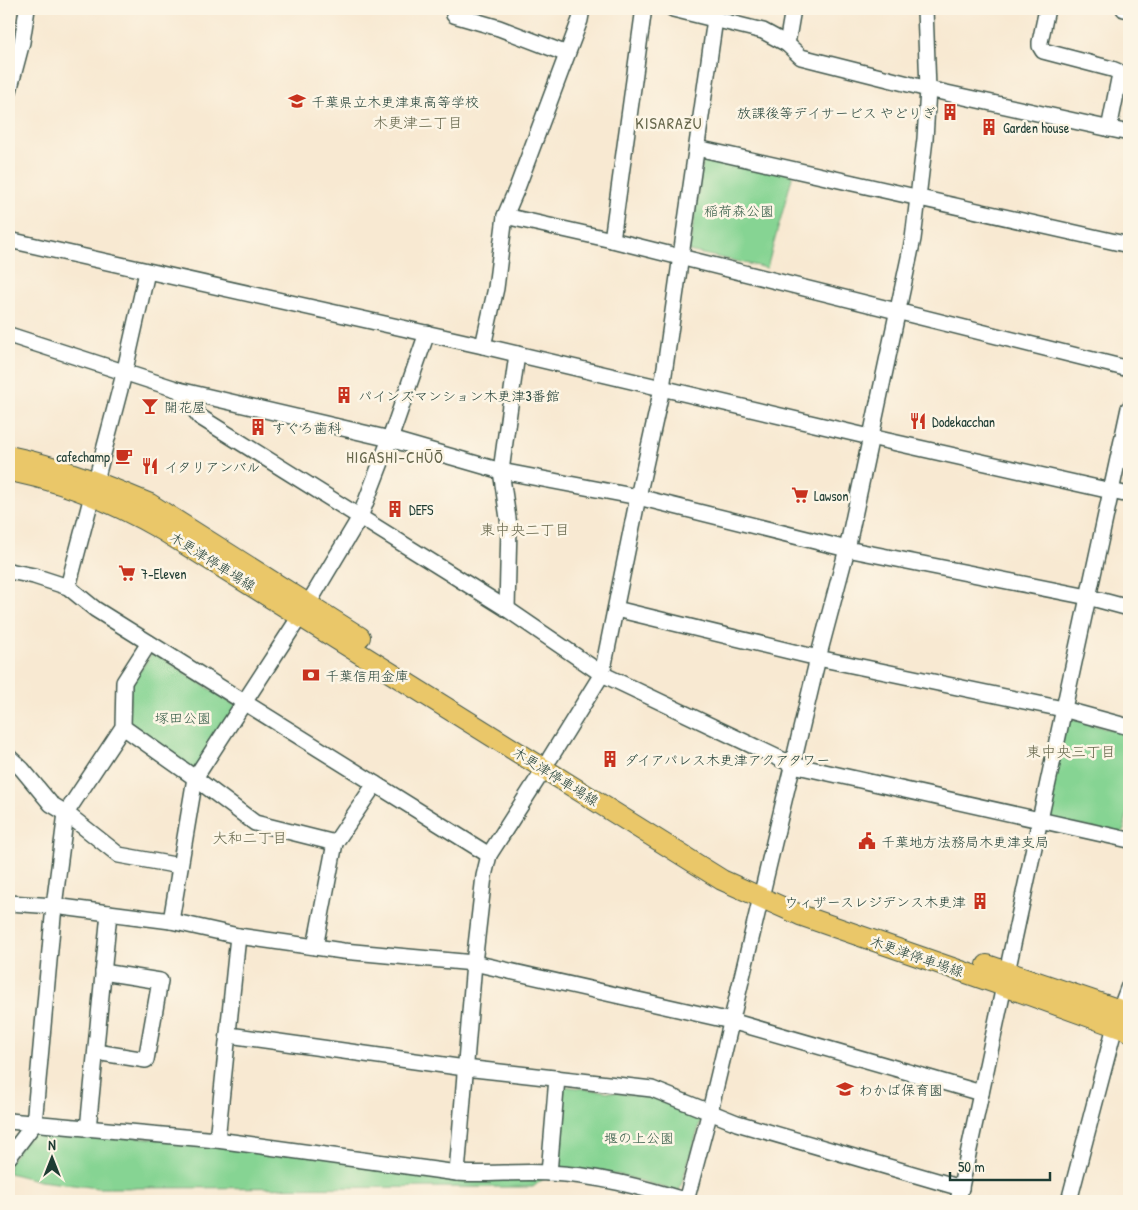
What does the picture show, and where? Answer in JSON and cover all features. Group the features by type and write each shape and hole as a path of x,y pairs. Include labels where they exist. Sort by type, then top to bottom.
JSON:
{"main road":[{"name":"木更津停車場線","path":"9,456 35,462 94,489 162,530 304,610 547,763 722,880 763,892 800,915 1006,979 1123,1020"},
{"name":"木更津停車場線","path":"9,471 94,489"}],"street":[{"path":"9,91 22,42 27,9"},
{"path":"483,346 496,288 505,216 580,20 582,9"},
{"path":"612,240 643,15 642,9"},
{"path":"673,9 763,31 787,44 801,57 928,89 1129,133"},
{"path":"787,44 793,9"},
{"path":"9,1121 88,1130 218,1140 457,1173 549,1173 612,1180 686,1201 710,1111 818,658 846,549 913,239 926,139 928,89 925,9"},
{"path":"1047,9 1040,42 1043,51 1112,69 1120,74 1109,130"},
{"path":"1124,9 1129,10"},
{"path":"454,15 499,28 567,54"},
{"path":"457,1173 474,963 484,876 489,855 602,674 662,388 716,19"},
{"path":"697,148 1129,245"},
{"path":"505,216 612,240 1129,369"},
{"path":"9,240 483,346 870,437 1129,495"},
{"path":"68,588 124,374 147,272"},
{"path":"171,921 195,778 304,610 360,517 427,334"},
{"path":"9,335 124,374 179,390 390,439 501,471 638,497 846,549 1088,597 1129,608"},
{"path":"507,609 509,525 501,471 517,354"},
{"path":"179,390 200,417 507,609 602,674 793,765 1129,840"},
{"path":"229,1035 466,1068 652,1089 737,1123 960,1195 1129,408"},
{"path":"9,571 34,576 68,588 95,609 489,855"},
{"path":"616,609 818,658 1063,709 1129,727"},
{"path":"9,1157 34,1124 54,906 66,813 123,727 124,682 149,643"},
{"path":"123,727 255,823 335,843"},
{"path":"9,757 52,804 119,855 180,866"},
{"path":"315,947 335,843 376,784"},
{"path":"9,902 171,921 238,936 315,947 474,963 731,1021 981,1093"},
{"path":"88,1130 109,913"},
{"path":"218,1140 238,936"},
{"path":"96,1052 146,1060 160,981 103,972"},
{"path":"1069,1201 1123,1020 1129,986"},
{"path":"549,1173 557,1078"}],"green space":[{"name":"稲荷森公園","path":"704,155 793,174 767,268 689,251"},
{"name":"塚田公園","path":"153,652 236,706 194,773 128,724 131,684"},
{"path":"1067,718 1129,734 1129,805 1123,834 1045,819"},
{"name":"堰の上公園","path":"563,1086 651,1097 702,1117 679,1192 620,1175 557,1168"},
{"path":"37,1128 548,1175 533,1187 98,1188 40,1181 9,1173 9,1162"}],"place":[{"name":"千葉県立木更津東高等学校","path":"297,101"},
{"name":"放課後等デイサービス やどりぎ","path":"950,112"},
{"name":"Garden house","path":"989,127"},
{"name":"パインズマンション木更津3番館","path":"344,395"},
{"name":"開花屋","path":"150,406"},
{"name":"Dodekacchan","path":"918,421"},
{"name":"すぐろ歯科","path":"258,427"},
{"name":"cafechamp","path":"124,456"},
{"name":"イタリアンバル","path":"150,466"},
{"name":"Lawson","path":"800,495"},
{"name":"DEFS","path":"395,509"},
{"name":"7-Eleven","path":"127,573"},
{"name":"千葉信用金庫","path":"311,675"},
{"name":"ダイアパレス木更津アクアタワー","path":"610,759"},
{"name":"千葉地方法務局木更津支局","path":"867,841"},
{"name":"ウィザースレジデンス木更津","path":"980,901"},
{"name":"わかば保育園","path":"845,1089"}],"district":[{"name":"木更津二丁目","path":"418,122"},
{"name":"KISARAZU","path":"669,123"},
{"name":"HIGASHI-CHŪŌ","path":"395,457"},
{"name":"東中央二丁目","path":"525,529"},
{"name":"東中央三丁目","path":"1071,751"},
{"name":"大和二丁目","path":"250,837"}]}
